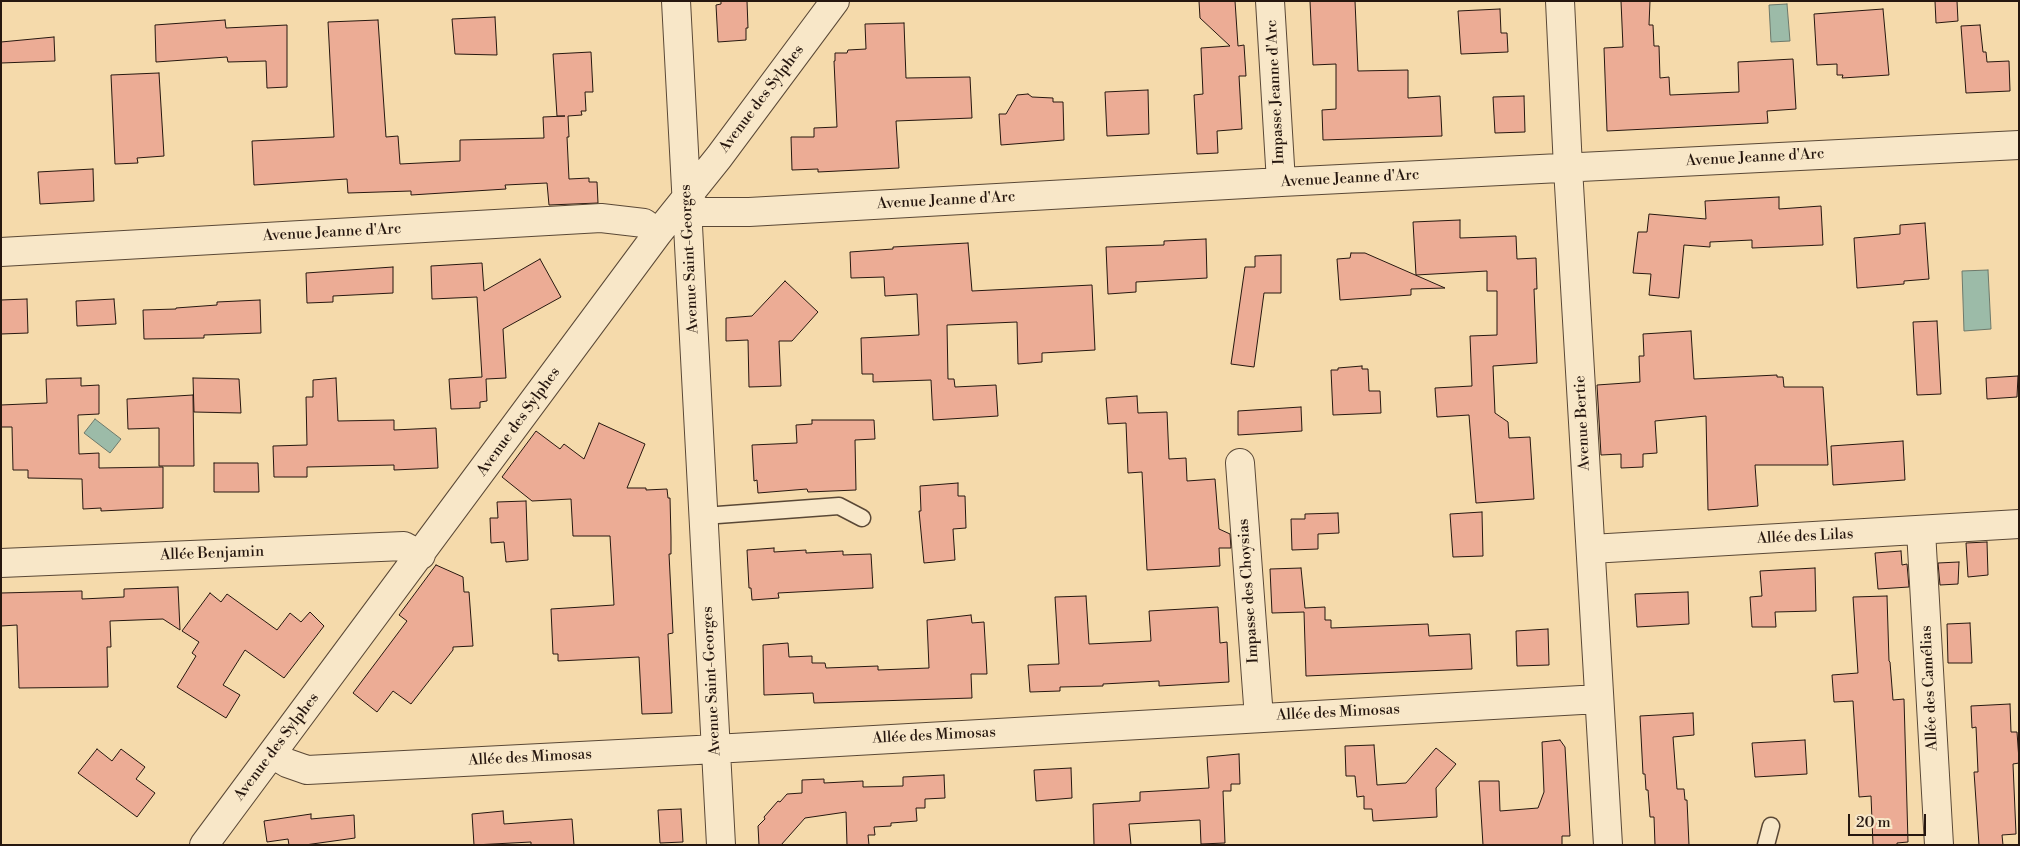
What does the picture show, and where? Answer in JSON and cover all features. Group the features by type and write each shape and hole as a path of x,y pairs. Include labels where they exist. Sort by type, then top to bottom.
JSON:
{"street":[{"name":"Avenue Saint-Georges","path":"676,1 721,845"},
{"name":"Avenue des Sylphes","path":"204,845 421,555 658,233 686,199 835,1"},
{"name":"Impasse Jeanne d'Arc","path":"1270,1 1281,182"},
{"name":"Avenue Bertie","path":"1560,1 1608,845"},
{"name":"Avenue Jeanne d'Arc","path":"686,199 700,212 749,212 1281,182 2019,145"},
{"name":"Avenue Jeanne d'Arc","path":"1,252 601,218 644,222 658,233"},
{"name":"Impasse des Choysias","path":"1240,463 1259,718"},
{"name":"Allée des Lilas","path":"1590,549 2019,524"},
{"name":"Allée des Camélias","path":"1921,531 1940,845"},
{"name":"Allée Benjamin","path":"1,563 404,546 421,555"},
{"name":"Allée des Mimosas","path":"272,754 287,763 307,770 1599,698"}],"lane":[{"path":"704,516 839,506 862,518"},
{"path":"1766,845 1771,826"}],"shaded area":[{"path":"1787,4 1790,41 1771,42 1769,5"},
{"path":"1988,270 1991,329 1964,331 1962,271"},
{"path":"95,419 121,439 110,453 84,433"}],"building":[{"path":"721,1 747,1 748,28 746,28 746,40 718,42 716,5 721,4"},
{"path":"1199,1 1235,1 1238,46 1244,45 1246,76 1239,76 1242,129 1217,131 1218,153 1197,154 1194,95 1203,94 1201,48 1230,46 1200,18"},
{"path":"1310,1 1355,1 1358,71 1408,70 1408,98 1440,96 1442,136 1323,140 1322,110 1336,109 1336,64 1313,65"},
{"path":"1621,1 1650,1 1649,25 1653,25 1654,46 1659,46 1660,78 1669,77 1670,95 1739,92 1738,62 1793,59 1796,109 1767,111 1768,123 1607,131 1604,48 1623,47"},
{"path":"1935,1 1957,1 1958,21 1936,23"},
{"path":"1500,9 1501,33 1507,33 1508,52 1461,54 1458,11"},
{"path":"1883,9 1889,75 1842,78 1843,75 1837,75 1837,64 1817,65 1814,14"},
{"path":"495,17 497,55 455,54 452,19"},
{"path":"225,20 226,28 287,25 287,87 267,88 266,61 228,62 227,57 156,62 155,25"},
{"path":"378,20 386,137 398,136 400,164 460,161 460,140 544,138 543,117 565,116 557,116 553,54 591,52 593,92 585,92 586,111 581,111 582,115 568,116 569,137 567,137 569,179 589,178 589,182 597,182 598,203 549,205 547,183 505,185 506,189 411,195 411,191 348,193 347,179 254,185 252,141 334,137 328,22"},
{"path":"904,23 906,78 970,77 972,118 896,121 899,168 818,172 818,169 792,170 791,137 814,137 814,128 837,127 835,53 847,53 848,50 866,49 865,24"},
{"path":"1980,25 1983,52 1986,52 1987,62 2009,61 2010,91 1966,93 1961,26"},
{"path":"54,37 55,61 1,63 1,42"},
{"path":"159,73 164,156 137,158 138,163 115,164 111,75"},
{"path":"1148,90 1149,134 1107,136 1105,92"},
{"path":"1028,94 1032,97 1053,98 1053,102 1063,102 1064,140 1001,145 999,114 1006,114 1017,95"},
{"path":"1524,96 1525,132 1495,133 1493,97"},
{"path":"93,169 94,201 40,204 38,172"},
{"path":"1779,197 1779,209 1821,206 1823,245 1752,248 1752,240 1710,242 1710,247 1684,245 1679,298 1649,295 1651,274 1633,273 1638,232 1647,232 1649,214 1706,219 1705,201"},
{"path":"1460,220 1460,238 1516,236 1517,259 1536,258 1537,289 1534,289 1537,363 1493,366 1495,413 1508,422 1509,438 1530,437 1534,499 1476,503 1469,415 1437,417 1435,388 1472,386 1470,336 1497,335 1497,291 1487,291 1487,271 1416,275 1413,222"},
{"path":"1925,223 1929,279 1904,281 1904,284 1857,288 1854,238 1900,234 1900,225"},
{"path":"1206,239 1207,278 1136,282 1136,292 1108,294 1106,247 1164,245 1164,241"},
{"path":"968,243 972,291 1092,285 1095,350 1042,353 1042,362 1018,364 1017,322 947,325 948,379 954,379 955,387 996,385 998,416 933,420 931,380 873,382 873,374 862,374 861,338 919,335 917,294 885,296 884,277 851,278 850,252 893,249 893,247"},
{"path":"1351,253 1365,253 1445,288 1411,289 1411,295 1340,300 1337,259 1350,258"},
{"path":"1281,255 1281,293 1264,293 1254,367 1231,364 1245,267 1255,267 1255,256"},
{"path":"540,259 561,297 503,329 506,378 486,379 487,401 480,402 480,408 451,409 449,379 482,377 477,297 432,299 431,266 482,263 484,291"},
{"path":"393,267 393,293 333,296 333,302 307,303 306,273"},
{"path":"785,281 818,312 792,341 779,341 781,386 749,387 748,340 726,341 726,318 752,316"},
{"path":"27,299 28,333 1,334 1,300"},
{"path":"114,299 116,324 77,326 76,301"},
{"path":"260,300 261,333 204,335 204,338 144,339 143,310 176,309 217,305 217,302"},
{"path":"1937,321 1941,394 1917,395 1913,322"},
{"path":"1691,331 1694,379 1777,375 1777,377 1783,377 1784,387 1823,387 1828,465 1755,465 1758,506 1708,510 1706,416 1655,421 1657,453 1643,454 1643,467 1621,468 1621,454 1601,455 1597,385 1640,382 1639,356 1644,356 1643,334"},
{"path":"1362,366 1362,369 1368,369 1369,391 1380,391 1381,413 1333,415 1331,370"},
{"path":"2018,376 2017,397 1987,399 1986,378"},
{"path":"81,378 81,386 99,385 99,414 78,415 79,454 99,453 99,468 163,467 163,508 101,511 101,508 83,509 82,479 28,478 28,470 13,470 12,427 1,427 1,405 47,403 46,379"},
{"path":"193,378 239,379 241,413 194,412"},
{"path":"336,378 338,421 394,420 394,430 436,428 438,468 394,470 394,465 307,467 307,477 274,477 273,446 307,445 306,397 313,397 313,380"},
{"path":"193,395 194,466 159,466 159,428 128,429 127,399"},
{"path":"1137,396 1138,413 1167,412 1169,459 1186,458 1187,481 1215,479 1219,529 1230,534 1231,548 1219,548 1220,566 1147,570 1142,472 1128,473 1126,423 1108,424 1106,398"},
{"path":"1301,407 1302,431 1238,435 1238,411"},
{"path":"812,420 874,420 875,439 855,440 856,490 808,492 807,489 758,493 757,480 754,481 752,445 797,443 796,425 812,424"},
{"path":"599,423 645,444 627,488 646,488 646,490 667,489 668,498 670,498 671,554 669,554 673,633 668,634 672,713 642,714 639,657 558,661 558,654 553,654 551,609 614,605 610,536 573,536 571,499 532,501 502,477 536,431 560,449 564,444 584,459"},
{"path":"1903,441 1905,480 1833,485 1831,446"},
{"path":"214,463 258,463 259,492 214,492"},
{"path":"958,483 958,496 965,496 966,528 953,529 955,560 924,563 919,511 921,511 920,486"},
{"path":"526,501 528,560 506,562 504,542 491,543 490,518 498,518 497,502"},
{"path":"1482,512 1483,556 1453,557 1450,514"},
{"path":"1338,513 1339,533 1318,534 1318,549 1292,550 1291,519 1305,519 1305,514"},
{"path":"1987,542 1988,575 1968,577 1966,543"},
{"path":"774,548 774,552 806,550 806,553 843,551 843,555 871,554 873,588 778,593 779,598 752,600 751,588 749,588 747,550"},
{"path":"1901,551 1902,565 1907,564 1909,587 1878,589 1875,553"},
{"path":"1959,562 1958,584 1940,585 1938,563"},
{"path":"436,565 463,577 464,592 469,592 473,646 453,647 453,650 411,704 393,691 377,712 353,693 407,621 399,615"},
{"path":"1301,568 1305,608 1325,607 1325,620 1331,620 1331,628 1428,624 1429,636 1470,634 1472,669 1306,676 1304,612 1272,613 1270,569"},
{"path":"1815,568 1816,611 1775,612 1776,627 1752,627 1750,597 1762,596 1760,571"},
{"path":"178,587 180,630 163,619 110,621 111,647 107,647 108,687 19,688 17,625 1,626 1,593 82,591 82,599 124,597 124,589"},
{"path":"1688,592 1689,624 1637,627 1635,594"},
{"path":"210,593 221,602 227,594 277,630 290,613 301,622 310,612 324,626 284,678 245,650 223,685 240,695 226,718 177,687 196,656 192,653 199,642 182,631"},
{"path":"1086,596 1089,644 1151,641 1149,611 1218,607 1220,643 1227,642 1229,682 1159,686 1159,681 1103,684 1103,686 1060,687 1060,691 1030,692 1028,665 1059,664 1055,597"},
{"path":"1887,596 1889,661 1893,700 1904,699 1908,842 1897,843 1897,845 1873,845 1871,796 1859,797 1853,701 1834,702 1832,675 1858,673 1853,597"},
{"path":"971,615 972,623 984,622 987,674 971,674 972,698 814,703 813,693 764,695 763,645 788,643 789,657 812,656 812,663 825,663 826,668 878,666 878,670 929,668 927,620"},
{"path":"1970,623 1972,663 1948,663 1947,624"},
{"path":"1548,629 1549,665 1517,666 1516,631"},
{"path":"2010,704 2011,732 2017,732 2019,760 2019,763 2013,764 2016,834 2002,835 2003,845 1979,845 1974,772 1978,772 1976,727 1972,728 1971,706"},
{"path":"1693,713 1694,735 1673,737 1677,789 1684,789 1685,800 1687,800 1689,845 1655,845 1654,817 1650,817 1648,790 1646,790 1645,774 1643,774 1640,716"},
{"path":"1560,740 1565,747 1570,836 1562,836 1562,845 1483,845 1479,781 1499,781 1500,811 1538,808 1544,792 1542,742"},
{"path":"1805,740 1807,774 1755,777 1752,743"},
{"path":"1374,745 1377,785 1406,783 1436,748 1456,764 1436,788 1437,817 1373,821 1372,809 1364,809 1364,796 1357,797 1355,776 1346,776 1345,746"},
{"path":"97,749 112,761 121,749 145,767 136,779 155,793 137,817 78,773"},
{"path":"1239,754 1240,784 1231,784 1231,791 1223,791 1225,843 1201,844 1200,820 1129,824 1131,845 1094,845 1093,804 1140,801 1140,792 1209,788 1207,757"},
{"path":"1071,768 1072,798 1036,801 1034,770"},
{"path":"944,775 945,798 925,799 925,808 916,808 917,821 891,823 891,826 874,827 875,835 868,835 869,845 847,845 846,812 805,818 781,845 759,845 758,826 778,801 780,802 787,794 802,793 802,780 824,779 824,783 863,781 863,787 903,786 903,777"},
{"path":"681,809 683,842 660,843 658,810"},
{"path":"503,811 504,824 572,819 574,845 531,845 531,842 474,845 472,814"},
{"path":"311,814 311,819 354,815 355,838 305,845 289,845 288,839 267,842 264,821"}]}
